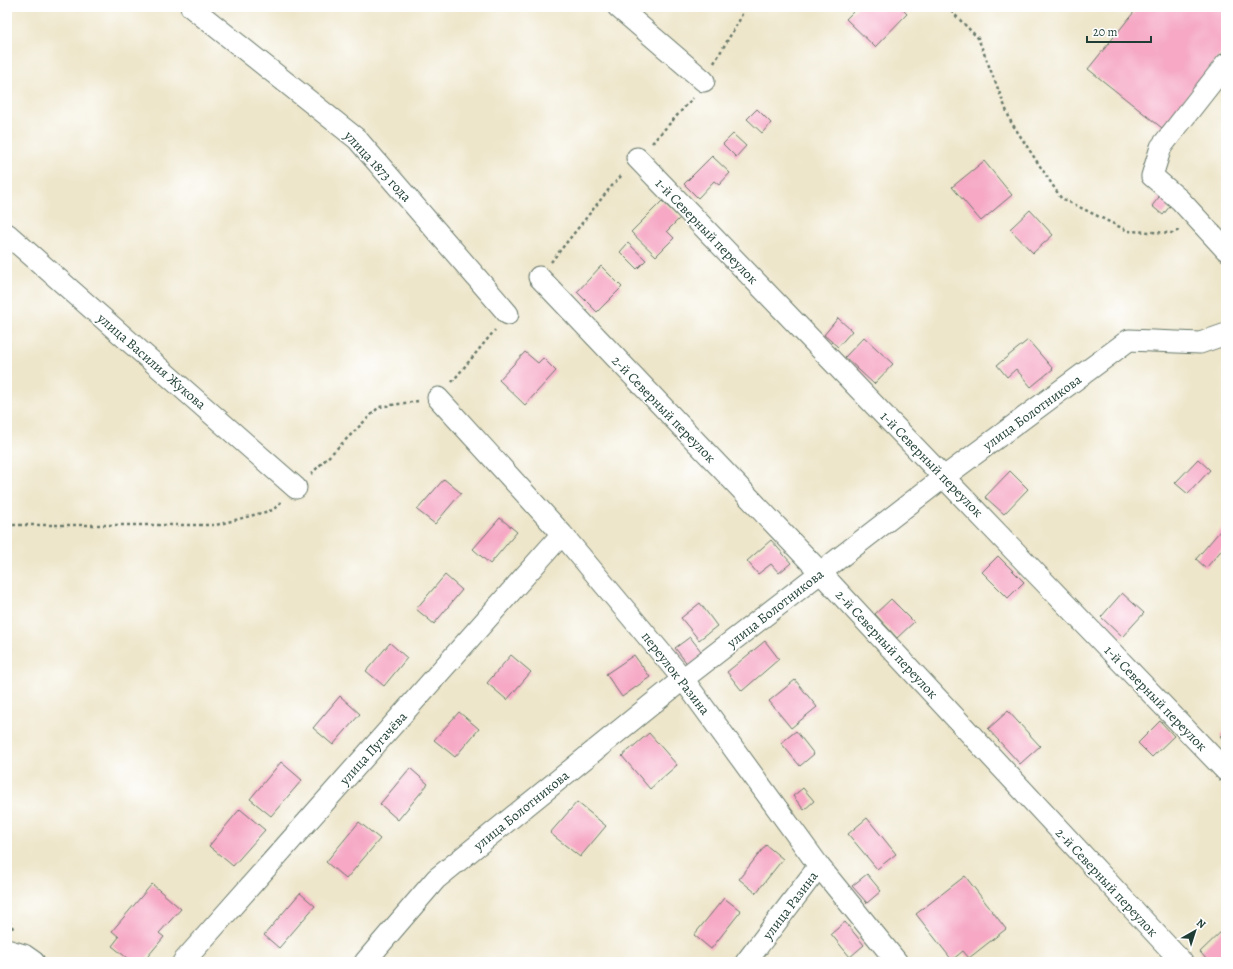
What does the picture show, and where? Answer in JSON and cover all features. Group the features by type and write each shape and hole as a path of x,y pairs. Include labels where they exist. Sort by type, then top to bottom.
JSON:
{"street":[{"name":"улица 1873 года","path":"191,7 357,139 508,314"},
{"path":"618,7 704,81"},
{"path":"1226,64 1161,147 1152,176 1180,200 1226,250"},
{"name":"1-й Северный переулок","path":"637,158 1226,771"},
{"name":"улица Василия Жукова","path":"7,234 296,488"},
{"name":"2-й Северный переулок","path":"539,277 821,573 1182,962"},
{"name":"улица Болотникова","path":"365,962 436,879 684,679 944,477 1129,340 1200,343 1226,334"},
{"name":"переулок Разина","path":"438,398 562,534 684,679 819,866 897,962"},
{"name":"улица Пугачёва","path":"183,962 562,534"},
{"name":"улица Разина","path":"746,962 819,866"},
{"path":"7,950 24,955 34,962"}],"path":[{"path":"539,277 610,188 695,96 739,21 744,7"},
{"path":"947,7 978,38 1011,122 1061,198 1128,231 1173,233 1198,220"},
{"path":"7,525 216,526 273,510 379,407 438,398 508,314"}],"building":[{"path":"858,7 900,7 907,14 875,47 846,19"},
{"path":"1138,7 1226,7 1226,48 1162,128 1088,69"},
{"path":"757,109 771,123 762,133 747,119"},
{"path":"733,134 746,146 736,157 723,144"},
{"path":"712,156 730,173 719,185 714,181 698,198 684,184"},
{"path":"984,161 1012,195 981,221 952,187"},
{"path":"1162,193 1173,202 1163,215 1152,206"},
{"path":"662,201 680,218 667,231 674,238 656,256 631,232"},
{"path":"1030,210 1053,235 1033,253 1010,229"},
{"path":"628,243 646,260 637,269 620,252"},
{"path":"601,266 622,287 597,312 577,292"},
{"path":"838,318 852,331 838,347 824,335"},
{"path":"864,337 893,364 874,384 845,357"},
{"path":"1028,340 1053,369 1031,387 1016,369 1007,377 997,365"},
{"path":"525,352 538,363 543,358 556,371 525,405 499,380"},
{"path":"1198,459 1210,470 1188,494 1175,483"},
{"path":"1010,471 1028,489 1004,514 985,497"},
{"path":"444,479 461,493 435,524 417,510"},
{"path":"500,518 517,532 490,564 473,549"},
{"path":"1226,524 1226,545 1206,568 1196,559"},
{"path":"771,540 791,563 779,573 771,564 758,574 747,561"},
{"path":"998,556 1024,582 1008,598 982,572"},
{"path":"445,575 462,590 434,624 416,609"},
{"path":"1122,593 1144,613 1122,637 1101,617"},
{"path":"891,599 914,622 897,638 875,614"},
{"path":"700,603 717,626 699,640 681,618"},
{"path":"690,637 704,655 689,666 675,648"},
{"path":"765,641 779,659 742,691 727,672"},
{"path":"390,643 407,658 384,686 366,671"},
{"path":"511,655 531,672 507,700 487,683"},
{"path":"634,655 650,677 622,697 606,674"},
{"path":"795,680 817,707 791,728 769,701"},
{"path":"340,696 360,714 333,745 313,728"},
{"path":"1008,711 1040,746 1020,764 988,729"},
{"path":"459,712 479,729 455,757 434,740"},
{"path":"1160,721 1174,736 1152,757 1138,743"},
{"path":"1226,730 1226,743 1220,736"},
{"path":"796,731 814,754 800,766 781,743"},
{"path":"649,733 677,765 650,789 622,756"},
{"path":"281,762 302,780 271,816 250,799"},
{"path":"410,768 428,784 398,820 380,804"},
{"path":"803,788 814,801 804,810 793,796"},
{"path":"577,802 606,826 580,857 550,833"},
{"path":"240,809 265,830 233,866 209,846"},
{"path":"867,818 896,854 877,869 848,834"},
{"path":"359,822 380,839 346,879 326,862"},
{"path":"766,845 783,859 756,893 739,879"},
{"path":"867,874 881,891 867,903 852,886"},
{"path":"965,876 1006,929 969,958 963,951 952,960 916,914"},
{"path":"152,884 181,909 159,933 164,937 143,962 132,962 112,946 119,937 112,931"},
{"path":"300,893 315,906 279,948 264,935"},
{"path":"724,898 741,911 711,949 694,935"},
{"path":"845,922 864,945 850,957 831,934"},
{"path":"1226,927 1226,962 1209,962 1200,952"}]}
